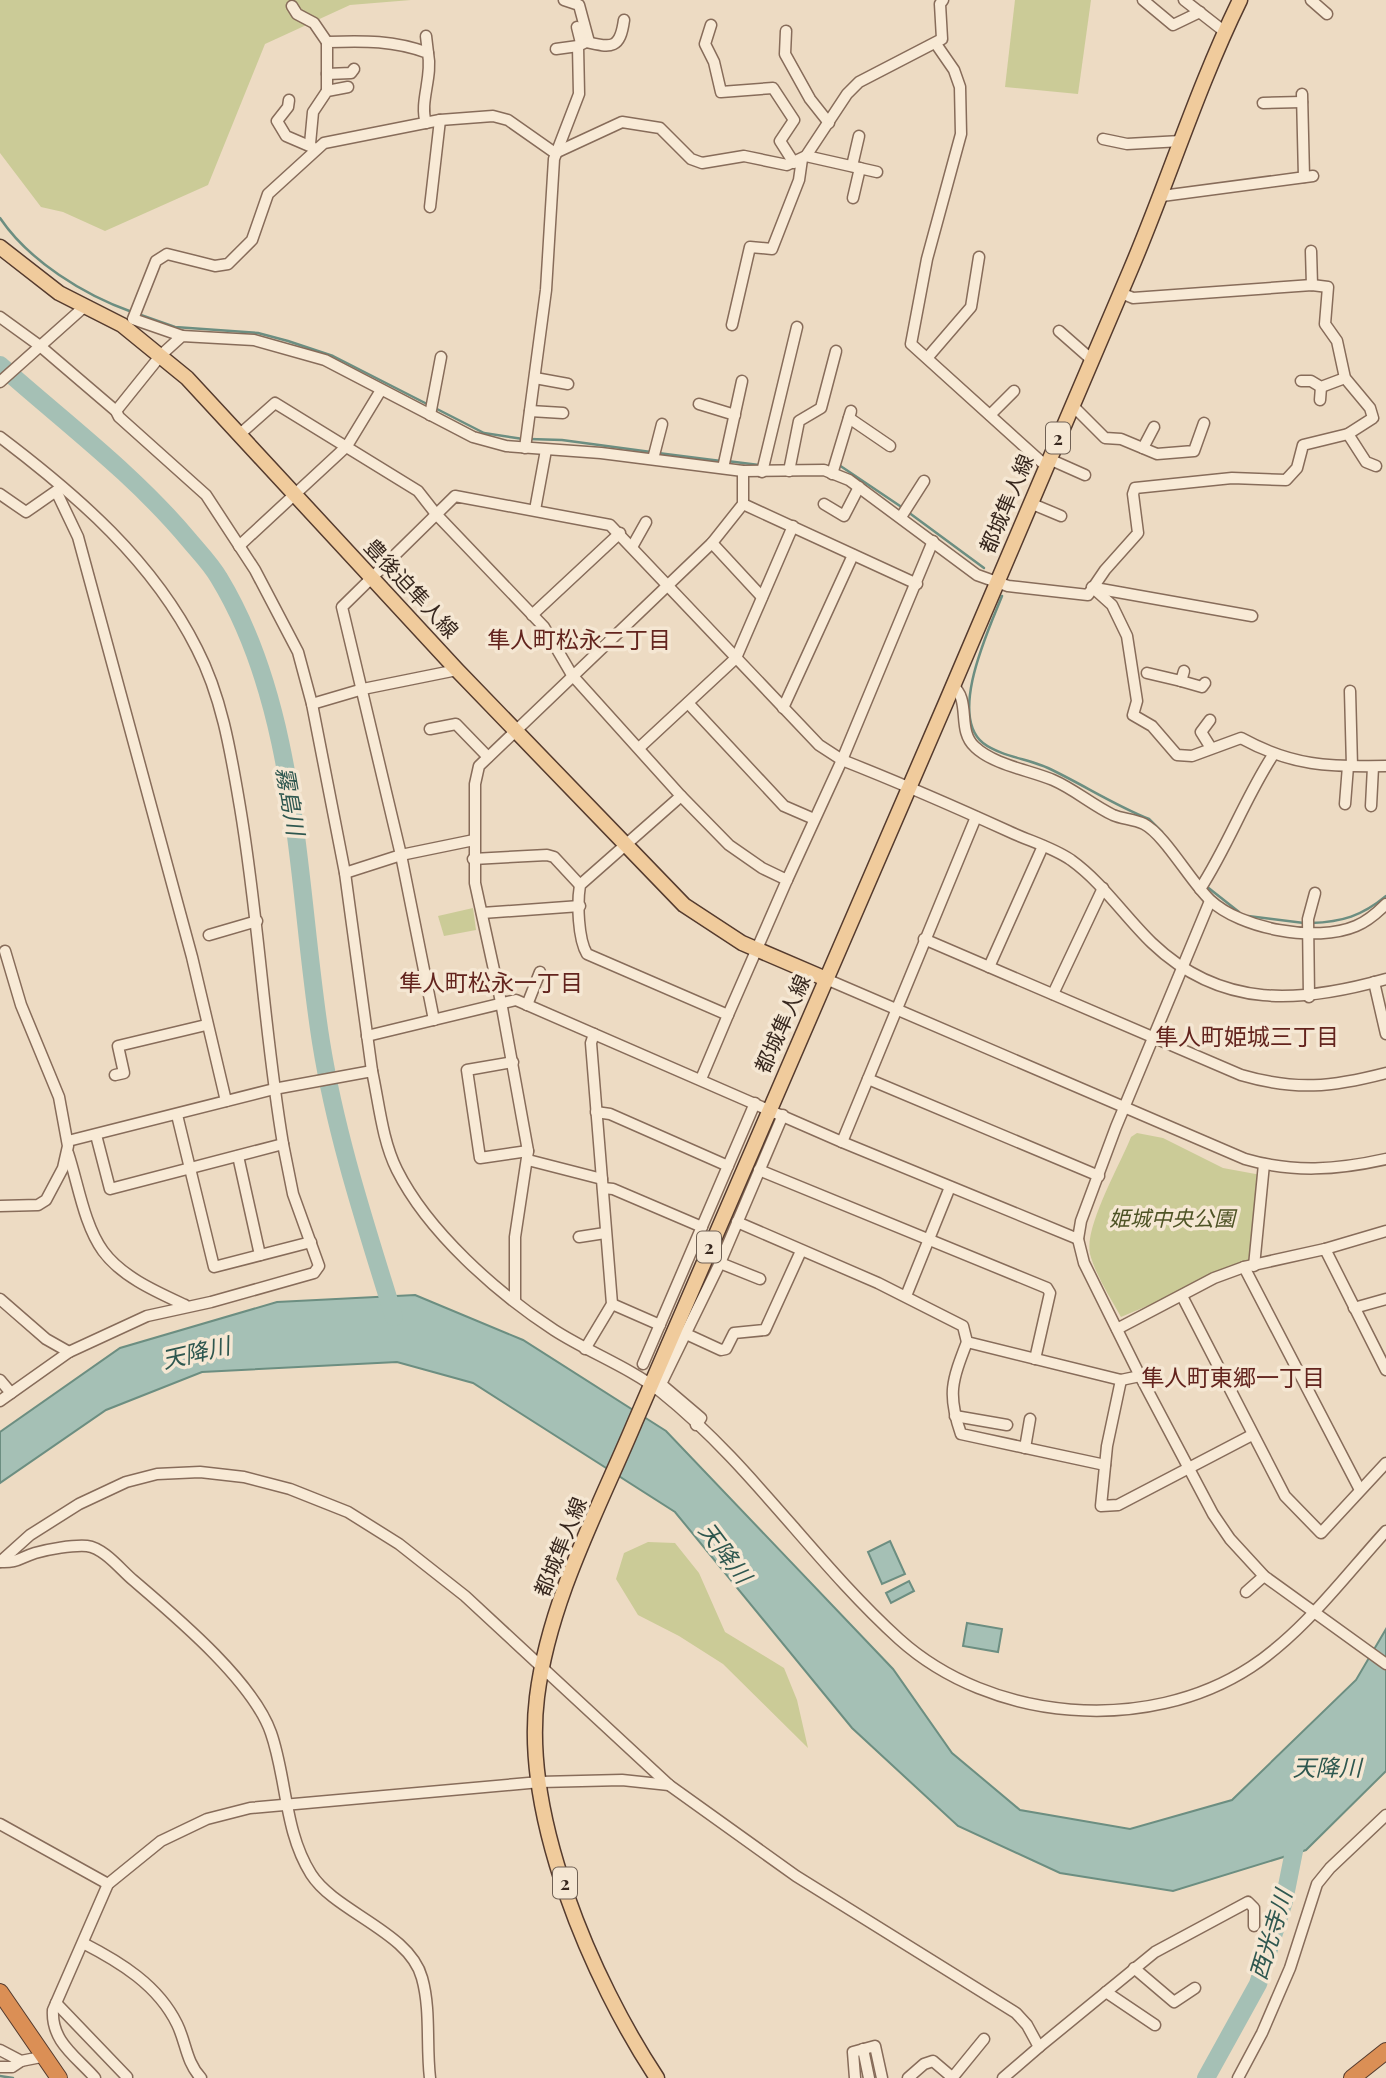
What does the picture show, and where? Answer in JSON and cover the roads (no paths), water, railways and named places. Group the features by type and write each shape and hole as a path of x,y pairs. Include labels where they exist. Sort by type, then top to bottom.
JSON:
{"highway":[{"path":"0,1992 59,2078"},
{"path":"1352,2078 1386,2051"}],"main road":[{"name":"都城隼人線","path":"657,2078 612,2004 589,1953 552,1839 540,1782 536,1721 542,1667 569,1579 649,1389 761,1106 826,979 1162,197 1181,141 1240,0"},
{"name":"豊後迫隼人線","path":"0,247 59,293 122,325 161,355 240,434 457,670 684,905 758,950 826,979"}],"street":[{"path":"526,442 546,290 555,153 578,97 583,44 579,3 564,0"},
{"path":"1143,0 1173,25 1200,12"},
{"path":"1184,0 1225,32"},
{"path":"1311,0 1327,14"},
{"path":"732,325 750,247 772,249 799,180 801,159 859,82 936,44 943,35 938,1"},
{"path":"292,6 297,14 314,23 327,42 327,91 313,112 313,147"},
{"path":"561,47 583,44 606,47 618,42 624,20"},
{"path":"711,25 705,44 714,62 721,92 773,88 794,120 780,141 801,159"},
{"path":"577,27 583,44"},
{"path":"786,31 785,54 810,99 829,123"},
{"path":"426,36 430,71 424,116 426,123"},
{"path":"327,42 376,40 403,44 428,53"},
{"path":"936,44 954,70 960,87 961,134 927,259 911,344 990,415 1048,462 1085,475"},
{"path":"327,74 351,73 354,69"},
{"path":"327,91 348,87"},
{"path":"1162,197 1309,177 1302,98 1263,103"},
{"path":"289,100 288,107 277,121 286,136 313,147"},
{"path":"555,153 500,117 439,120 313,147 268,194 252,240 244,252 228,264 215,266 167,254 156,261 135,314 182,336 254,340 325,360 473,437 526,442 546,450 653,459 743,471 763,467 824,470 859,487 977,575 996,583 1088,596 1092,587 1138,533 1133,494 1135,488 1232,478 1286,480 1297,468 1303,445 1349,434 1373,418 1370,408 1345,378 1337,341 1325,324 1328,287 1312,285 1133,298 1121,293"},
{"path":"430,207 439,120"},
{"path":"555,153 622,122 660,128 691,159 702,163 744,156 780,166 801,159 877,172"},
{"path":"853,198 859,136"},
{"path":"1103,139 1127,144 1181,141"},
{"path":"1311,251 1312,285"},
{"path":"928,357 971,307 979,257"},
{"path":"0,382 84,307"},
{"path":"0,317 40,346 116,411 119,417 206,495 239,546 298,652 312,704 345,873 370,1071 386,1137 402,1180 455,1246 514,1301 649,1389 733,1458 842,1581 897,1637 947,1674 1016,1701 1099,1711 1166,1702 1211,1687 1249,1668 1278,1647 1314,1614 1386,1531"},
{"path":"763,467 797,327"},
{"path":"1059,331 1092,360"},
{"path":"116,411 161,355 182,336"},
{"path":"790,467 799,421 821,408 836,351"},
{"path":"430,414 441,357"},
{"path":"535,378 568,384"},
{"path":"1321,387 1345,378"},
{"path":"723,468 742,381"},
{"path":"1301,381 1311,381 1321,387"},
{"path":"1320,400 1321,387"},
{"path":"239,546 347,446 381,390"},
{"path":"990,415 1014,391"},
{"path":"240,434 275,403 418,491 436,514 544,627 572,675 681,796 729,845 762,868 787,880"},
{"path":"699,404 734,415"},
{"path":"1072,405 1105,438 1121,439 1157,454 1194,451 1204,423"},
{"path":"530,411 563,413"},
{"path":"833,473 850,414 890,446"},
{"path":"653,459 662,424"},
{"path":"1143,448 1154,427"},
{"path":"1349,434 1366,462 1376,466"},
{"path":"0,437 100,520 158,584 198,650 210,677 229,743 257,921 283,1144 293,1194 319,1264 314,1273 138,1319 69,1352 0,1401"},
{"path":"535,510 546,450"},
{"path":"514,1301 516,1229 528,1156 513,1062 475,883 475,784 479,766 712,543 743,504 743,471"},
{"path":"902,517 924,481"},
{"path":"824,504 848,518 859,487"},
{"path":"0,494 26,512 60,488"},
{"path":"60,488 78,537 192,957 226,1101"},
{"path":"434,1020 401,855 342,607 455,496 610,525 819,746 842,760 1071,860 1103,888 1153,944 1184,967 1219,984 1255,995 1309,997 1386,979"},
{"path":"1030,503 1061,516"},
{"path":"743,504 917,584"},
{"path":"632,547 646,523"},
{"path":"639,748 736,658 793,526"},
{"path":"532,615 620,533"},
{"path":"701,1079 842,760 933,541"},
{"path":"712,543 762,597"},
{"path":"783,708 853,555"},
{"path":"1092,587 1252,615"},
{"path":"1092,587 1112,606 1126,631 1137,701"},
{"path":"312,704 457,670"},
{"path":"1205,683 1202,687 1182,676 1147,672 1133,715 1152,726 1177,755 1192,756 1241,737 1273,755 1300,763 1386,766"},
{"path":"952,685 961,697 966,735 972,745 993,758 1057,782 1115,816 1144,824 1202,885 1210,901 1241,921 1308,927 1354,927 1386,904"},
{"path":"1345,804 1350,766 1350,691"},
{"path":"688,704 784,806 814,820"},
{"path":"1210,720 1201,732 1211,748"},
{"path":"430,729 456,724 488,757"},
{"path":"1202,885 1244,811 1254,784 1273,755"},
{"path":"1371,806 1373,767"},
{"path":"580,885 628,847 681,796"},
{"path":"842,1142 976,817"},
{"path":"345,873 401,855 474,839"},
{"path":"989,967 1043,846"},
{"path":"473,859 547,855 554,857 580,885 583,947 587,954 728,1016"},
{"path":"1053,994 1103,888"},
{"path":"1309,997 1308,927 1315,893"},
{"path":"1210,901 1125,1108 1081,1221 1078,1240 1084,1263 1140,1376 1230,1539 1264,1576 1386,1664"},
{"path":"482,913 580,906"},
{"path":"209,934 257,921"},
{"path":"925,939 1241,1075 1290,1086 1343,1084 1386,1073"},
{"path":"5,951 21,1005 59,1097 68,1146 103,1251 140,1282 185,1305"},
{"path":"527,1005 540,972"},
{"path":"826,979 1125,1108 1264,1164 1307,1170 1331,1169 1386,1158"},
{"path":"1374,982 1386,1034"},
{"path":"366,1036 516,1000 842,1142 1078,1240"},
{"path":"115,1075 124,1073 118,1046 206,1025"},
{"path":"585,1349 612,1304 591,1043 594,1034"},
{"path":"513,1062 467,1070 480,1158 528,1156 603,1183 702,1227"},
{"path":"68,1146 96,1135 226,1101 370,1071"},
{"path":"868,1079 1099,1176"},
{"path":"643,1364 728,1166 761,1106"},
{"path":"596,1112 610,1114 728,1166"},
{"path":"177,1115 214,1267 311,1242"},
{"path":"696,1425 701,1418 661,1384 720,1263 783,1115"},
{"path":"96,1135 110,1189 283,1144"},
{"path":"0,1206 38,1205 46,1200 57,1181 68,1146"},
{"path":"238,1156 260,1255"},
{"path":"1264,1164 1249,1267 1360,1490"},
{"path":"759,1170 1047,1288 1050,1293 1035,1359"},
{"path":"905,1296 950,1187"},
{"path":"737,1222 905,1296 963,1326 967,1342 951,1384 955,1416 961,1434 1105,1465"},
{"path":"1117,1329 1214,1278 1386,1231"},
{"path":"579,1237 605,1233"},
{"path":"1325,1249 1386,1369"},
{"path":"684,1333 721,1350 726,1349 734,1333 765,1330 801,1251"},
{"path":"720,1263 760,1279"},
{"path":"1182,1296 1284,1496 1321,1532 1386,1463"},
{"path":"0,1299 46,1339 69,1352"},
{"path":"1354,1308 1386,1299"},
{"path":"612,1304 660,1325"},
{"path":"967,1342 1121,1380 1140,1376"},
{"path":"0,1380 11,1393"},
{"path":"1121,1380 1100,1494 1101,1506 1118,1505 1252,1436"},
{"path":"955,1416 1007,1425"},
{"path":"1025,1448 1030,1419"},
{"path":"0,1562 10,1550 46,1524 126,1482 157,1474 189,1472 244,1477 318,1498 372,1526 426,1564 608,1725 669,1785 796,1876 1016,2013 1027,2025 1039,2047"},
{"path":"0,1562 16,1563 34,1553 82,1546 94,1548 207,1647 242,1687 271,1733 285,1805 302,1857 315,1879 392,1940 414,1961 422,1975 430,2078"},
{"path":"1246,1592 1264,1576"},
{"path":"95,2078 71,2056 54,2030 53,2010 108,1884 161,1841 228,1812 285,1805 540,1782 622,1780 669,1785"},
{"path":"1238,2078 1262,2033 1290,1968 1317,1884 1329,1868 1386,1815"},
{"path":"0,1824 108,1884"},
{"path":"1003,2078 1155,1952 1248,1902 1254,1908 1254,1927"},
{"path":"83,1943 111,1957 165,2002 179,2027 184,2051 201,2078"},
{"path":"1134,1968 1174,2002 1195,1988"},
{"path":"1107,1992 1155,2025"},
{"path":"56,2003 127,2077"},
{"path":"908,2078 923,2064 933,2061 953,2078 984,2039"},
{"path":"855,2078 853,2052 874,2046 882,2078"},
{"path":"863,2049 869,2078"},
{"path":"0,2050 21,2061"},
{"path":"0,2067 12,2067 21,2061 46,2056"}],"water":[{"name":"天降川","path":"415,1295 523,1340 666,1431 893,1669 952,1753 1020,1810 1130,1829 1232,1800 1356,1680 1386,1629 1386,1771 1306,1850 1173,1891 1060,1873 958,1826 852,1728 675,1512 473,1383 397,1362 202,1372 106,1410 0,1483 0,1432 120,1348 277,1302"},
{"path":"890,1541 905,1574 882,1584 868,1552"},
{"path":"909,1581 914,1591 891,1603 886,1593"},
{"path":"967,1623 1002,1629 998,1652 963,1646"}],"waterway":[{"path":"0,218 26,248 59,275 95,296 132,312"},
{"path":"138,314 175,327 258,333 288,341 333,356 429,405"},
{"name":"霧島川","path":"0,365 98,449 168,516 216,573 246,630 266,686 281,744 300,864 313,984 327,1077 353,1181 394,1317"},
{"path":"435,408 484,433 523,439"},
{"path":"529,439 562,440 651,452"},
{"path":"658,453 721,461"},
{"path":"727,461 759,465"},
{"path":"839,465 903,508"},
{"path":"908,512 984,568"},
{"path":"1002,596 974,671 969,713 973,730 983,743 990,747 1061,774 1149,819 1162,832"},
{"path":"1206,886 1239,912"},
{"path":"1311,923 1351,917 1369,909 1386,896"},
{"path":"1248,916 1304,923"},
{"name":"西光寺川","path":"1206,2078 1258,1984 1284,1901 1298,1831"},
{"path":"0,2076 13,2078"}],"district":[{"name":"隼人町松永二丁目","path":"579,640"},
{"name":"隼人町松永一丁目","path":"491,983"},
{"name":"隼人町姫城三丁目","path":"1247,1037"},
{"name":"隼人町東郷一丁目","path":"1233,1378"}],"park label":[{"name":"姫城中央公園","path":"1172,1219"}]}
